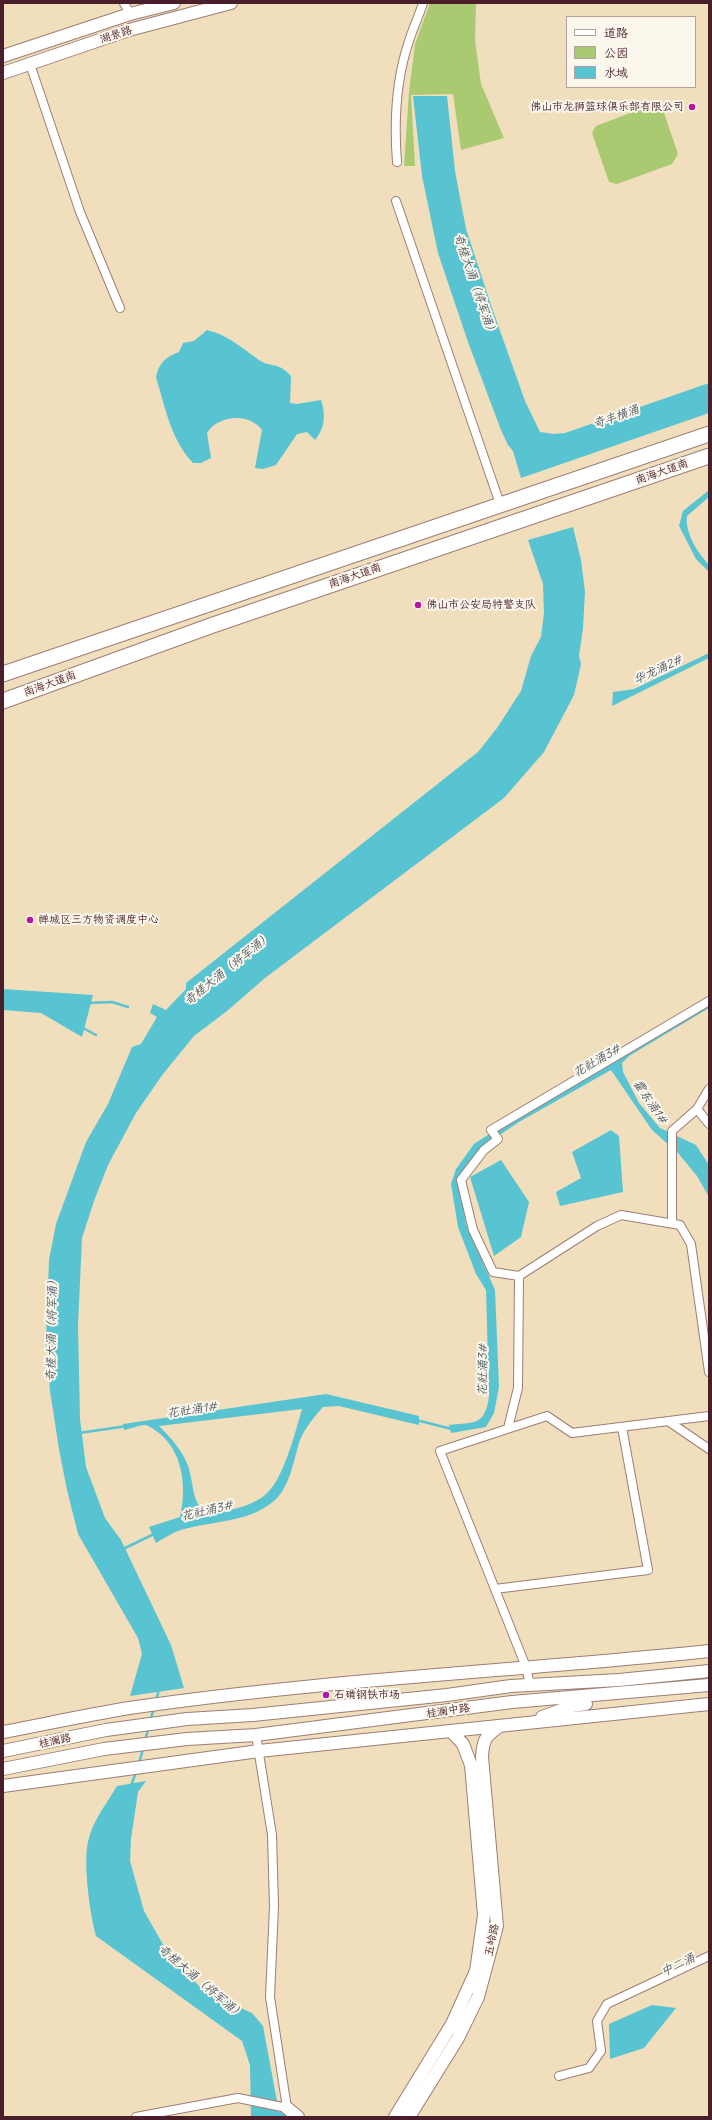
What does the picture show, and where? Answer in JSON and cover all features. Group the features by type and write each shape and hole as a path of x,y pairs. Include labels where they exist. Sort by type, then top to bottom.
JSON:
{"highway":[{"name":"南海大道南","path":"3,674 709,434"},
{"name":"南海大道南","path":"3,701 213,625 709,456"}],"main road":[{"name":"湖景路","path":"3,56 130,14 174,3"},
{"name":"湖景路","path":"3,72 129,30 231,3"},
{"path":"3,1732 129,1708 190,1700 409,1677 709,1651"},
{"name":"桂澜中路","path":"106,1730 187,1719 253,1715 530,1685 619,1680 709,1671"},
{"name":"桂澜中路","path":"187,1739 256,1735 512,1702 620,1694 709,1685"},
{"path":"524,1723 572,1706 608,1702 620,1694"},
{"path":"3,1786 259,1751 709,1704"},
{"name":"五岭路","path":"409,2117 458,2038 478,1997 497,1926 483,1770 483,1742 489,1734 500,1726"},
{"path":"308,1728 337,1730 386,1738"},
{"name":"桂澜路","path":"3,1751 106,1730"},
{"name":"五岭路","path":"395,2117 452,2024 476,1971 484,1915 471,1765 464,1744 452,1731"},
{"name":"桂澜路","path":"3,1769 104,1749 187,1739"},
{"path":"471,1765 475,1760 479,1760 483,1770"},
{"path":"287,2108 298,2117"}],"street":[{"path":"124,3 130,14"},
{"path":"397,162 395,136 399,84 408,42 423,3"},
{"path":"30,64 80,212 120,308"},
{"path":"396,201 500,504"},
{"path":"709,1001 545,1097 494,1134 498,1139 484,1150 461,1180 473,1230 493,1272 519,1276 597,1226 621,1215 680,1225 691,1244 709,1372"},
{"path":"672,1223 672,1131 697,1109 709,1089"},
{"path":"697,1109 709,1124"},
{"path":"508,1428 518,1388 519,1276"},
{"path":"530,1685 526,1667 440,1451 547,1416 572,1433 709,1416"},
{"path":"668,1421 709,1449"},
{"path":"495,1589 648,1570 622,1427"},
{"path":"136,2117 238,2098 287,2108 270,1997 274,1906 272,1835 256,1735"},
{"path":"559,2076 589,2068 601,2051 597,2021 607,2004 709,1956"}],"green space":[{"path":"430,3 476,3 475,40 481,84 504,138 461,150 453,94 411,95 415,166 404,166 409,92 415,44"},
{"path":"654,104 663,110 678,154 672,164 617,184 609,182 592,133 596,126"}],"water":[{"name":"奇丰横涌","path":"413,96 447,96 455,171 466,229 525,401 540,432 554,434 565,433 709,383 709,413 521,478 513,451 508,445 501,430 468,342 438,253 422,176"},
{"path":"207,330 222,335 259,360 267,364 278,366 286,371 291,376 290,403 297,404 321,400 324,411 324,421 321,431 315,440 307,432 297,434 276,465 263,469 255,468 262,430 257,424 250,420 242,418 226,419 218,422 207,433 211,458 201,463 193,463 185,454 174,434 156,377 161,364 166,358 179,352 183,343 194,341"},
{"path":"709,490 709,497 687,516 687,522 690,536 700,554 709,565 709,572 696,559 679,526 683,511"},
{"path":"573,527 581,560 585,592 583,628 579,656 581,664 574,695 544,752 504,798 265,978 227,1011 194,1036 163,1074 136,1113 108,1165 94,1201 82,1238 78,1325 80,1419 86,1467 105,1518 121,1540 171,1645 184,1688 130,1696 142,1654 138,1638 78,1534 67,1490 50,1391 46,1339 49,1260 56,1224 86,1142 108,1104 132,1047 141,1044 157,1017 150,1013 153,1004 166,1010 186,989 186,983 478,752 497,728 521,691 531,656 541,637 544,613 543,584 528,540"},
{"path":"709,653 709,658 612,706 613,692 634,689"},
{"path":"3,989 93,995 82,1037 41,1013 3,1010"},
{"path":"709,1003 709,1008 629,1056 622,1063 623,1072 639,1103 660,1128 696,1145 709,1165 709,1197 697,1176 678,1153 652,1130 611,1070 519,1122 483,1146 463,1171 461,1196 466,1224 495,1290 499,1387 494,1413 486,1427 451,1433 449,1425 477,1421 481,1418 485,1413 489,1396 486,1290 476,1274 458,1227 451,1184 456,1169 474,1144 550,1094"},
{"path":"611,1130 619,1136 623,1192 560,1206 556,1192 581,1178 572,1152"},
{"path":"501,1160 529,1202 521,1237 494,1256 470,1177"},
{"path":"326,1394 419,1416 419,1425 339,1406 323,1407 310,1423 300,1440 292,1470 286,1484 278,1497 268,1506 244,1517 191,1527 178,1531 156,1543 149,1527 180,1517 183,1483 178,1460 167,1441 151,1427 145,1425 124,1430 123,1424","holes":["302,1409 293,1440 280,1475 269,1491 257,1501 241,1507 206,1515 197,1503 186,1460 180,1450 159,1426"]},
{"path":"146,1781 138,1792 131,1839 130,1861 144,1911 169,1955 204,1991 252,2013 263,2026 279,2112 286,2113 290,2117 251,2117 250,2065 242,2041 96,1936 89,1901 86,1859 91,1831 97,1818 117,1786"},
{"path":"652,2005 676,2008 644,2048 610,2059 609,2024"}],"waterway":[{"path":"88,1003 112,1002 128,1007"},
{"path":"81,1027 96,1035"},
{"name":"花社涌3#","path":"416,1420 452,1429"},
{"name":"花社涌1#","path":"79,1433 127,1426"},
{"name":"花社涌3#","path":"123,1549 154,1534"},
{"name":"奇槎大涌（将军涌）","path":"156,1701 159,1689"},
{"name":"奇槎大涌（将军涌）","path":"150,1721 154,1708"},
{"name":"奇槎大涌（将军涌）","path":"145,1740 149,1727"},
{"name":"奇槎大涌（将军涌）","path":"139,1763 143,1749"},
{"name":"奇槎大涌（将军涌）","path":"131,1786 136,1772"}],"place":[{"name":"佛山市龙狮篮球俱乐部有限公司","path":"692,107"},
{"name":"佛山市公安局特警支队","path":"418,605"},
{"name":"禅城区三方物资调度中心","path":"30,920"},
{"name":"石𬒔钢铁市场","path":"326,1695"}],"water label":[{"name":"华龙涌2#","path":"658,670"},
{"name":"霍东涌1#","path":"650,1102"},
{"name":"中二涌","path":"678,1965"}]}
